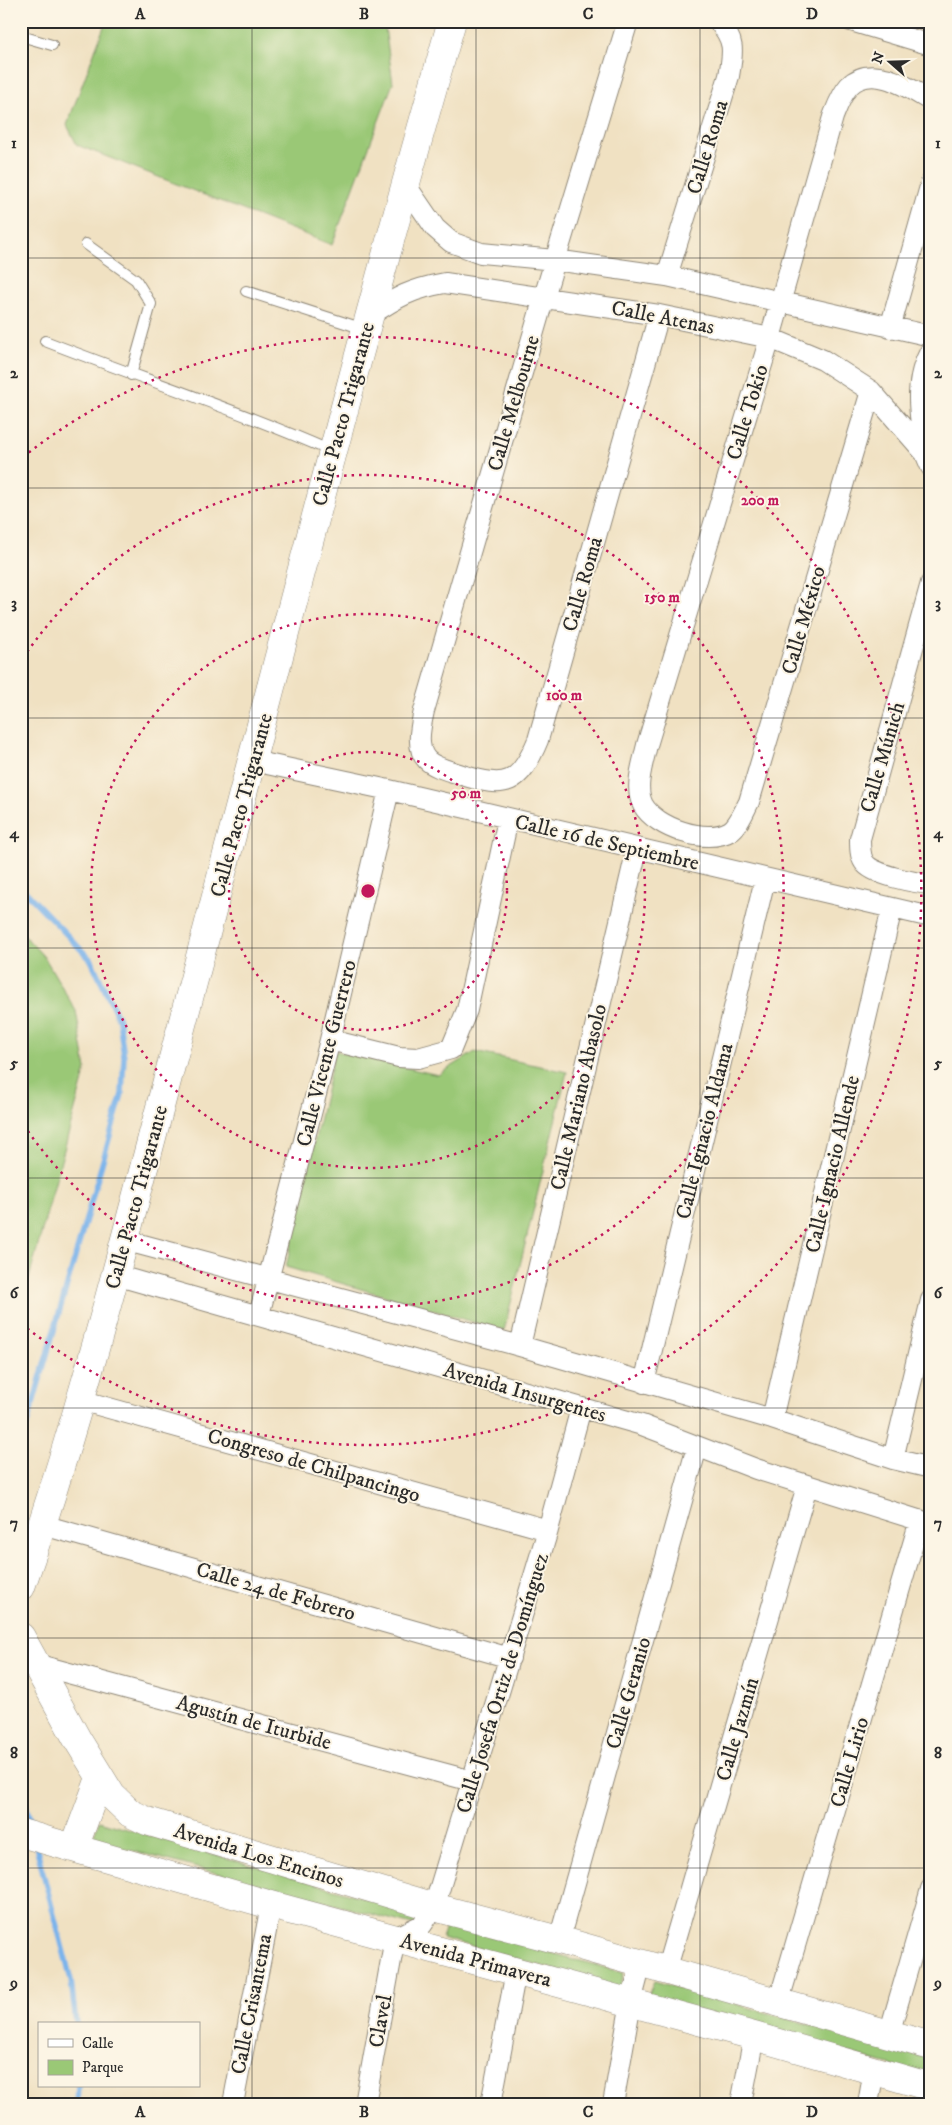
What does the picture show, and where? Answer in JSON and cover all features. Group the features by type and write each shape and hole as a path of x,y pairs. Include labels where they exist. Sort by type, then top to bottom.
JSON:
{"street":[{"name":"Calle Pacto Trigarante","path":"21,1587 43,1525 115,1274 253,761 367,323 452,21"},
{"name":"Calle Roma","path":"667,276 729,76 734,51 729,34 718,21"},
{"path":"855,22 931,45"},
{"name":"Calle Melbourne","path":"444,769 426,760 421,746 420,730 424,711 544,296 626,25"},
{"name":"Calle Tokio","path":"717,836 699,836 675,829 652,816 643,804 639,790 647,745 770,338 833,117 841,98 850,85 865,78 883,77 931,101"},
{"path":"890,328 931,182"},
{"name":"Calle Atenas","path":"405,184 434,228 451,242 481,253 555,260 667,276 931,336"},
{"name":"Calle Atenas","path":"367,323 404,294 419,287 445,283 659,314 770,338 823,360 871,391 928,460"},
{"name":"Calle Roma","path":"444,769 485,782 500,783 510,780 521,772 530,759 538,740 659,314"},
{"name":"Calle Atenas","path":"928,460 919,407 923,364 931,350"},
{"name":"Calle México","path":"717,836 731,831 740,820 754,785 871,391"},
{"name":"Calle Múnich","path":"931,583 860,839 860,852 864,863 875,871 918,883 931,884"},
{"name":"Calle 16 de Septiembre","path":"253,761 390,790 931,917"},
{"name":"Calle Vicente Guerrero","path":"259,1314 330,1040 390,790"},
{"path":"330,1040 399,1057 418,1058 451,1049 467,1010 508,819"},
{"name":"Calle Mariano Abasolo","path":"520,1346 637,849"},
{"name":"Calle Ignacio Aldama","path":"644,1383 765,879"},
{"name":"Calle Ignacio Allende","path":"772,1419 892,908"},
{"name":"Avenida Insurgentes","path":"124,1240 520,1346 772,1419 893,1459 931,1468"},
{"name":"Avenida Insurgentes","path":"115,1274 642,1425 756,1469 925,1522"},
{"path":"893,1459 931,1300"},
{"name":"Congreso de Chilpancingo","path":"80,1400 548,1530"},
{"name":"Calle Josefa Ortiz de Domínguez","path":"395,1938 422,1926 434,1907 548,1530 581,1408"},
{"name":"Calle Geranio","path":"559,1940 697,1447"},
{"name":"Calle Jazmín","path":"613,2104 631,2002 653,1968 807,1486"},
{"name":"Calle Lirio","path":"778,2004 925,1522"},
{"name":"Calle 24 de Febrero","path":"43,1525 510,1658"},
{"path":"21,1638 100,1778 69,1846"},
{"name":"Agustín de Iturbide","path":"35,1664 472,1781"},
{"name":"Avenida Los Encinos","path":"100,1778 119,1805 147,1821 434,1907"},
{"name":"Avenida Primavera","path":"21,1832 271,1905 631,2002 931,2087"},
{"path":"889,2034 931,1889"},
{"name":"Calle Crisantema","path":"233,2104 271,1905"},
{"name":"Avenida Primavera","path":"434,1907 559,1940 778,2004 931,2046"},
{"name":"Clavel","path":"365,2104 395,1938"},
{"path":"491,2104 516,1971"},
{"path":"741,2104 754,2036"},
{"path":"868,2104 874,2070"}],"lane":[{"path":"21,36 52,46"},
{"path":"86,244 136,280 151,304 131,375"},
{"path":"246,291 367,323"},
{"path":"46,340 131,375 290,433 333,452"}],"green space":[{"path":"106,21 384,21 393,83 332,245 77,145 67,125"},
{"path":"21,932 45,958 76,1011 86,1069 21,1308"},
{"path":"335,1051 438,1075 475,1052 567,1072 504,1331 286,1267"},
{"path":"99,1821 420,1914 416,1926 92,1840"},
{"path":"447,1924 624,1973 620,1988 442,1938"},
{"path":"654,1981 931,2059 931,2077 648,1996"}],"waterway":[{"path":"21,887 91,960 119,1020 124,1057 122,1094 21,1445"},
{"path":"21,1787 32,1827"},
{"path":"36,1846 71,1980 76,2022"},
{"path":"77,2104 78,2088"}]}
